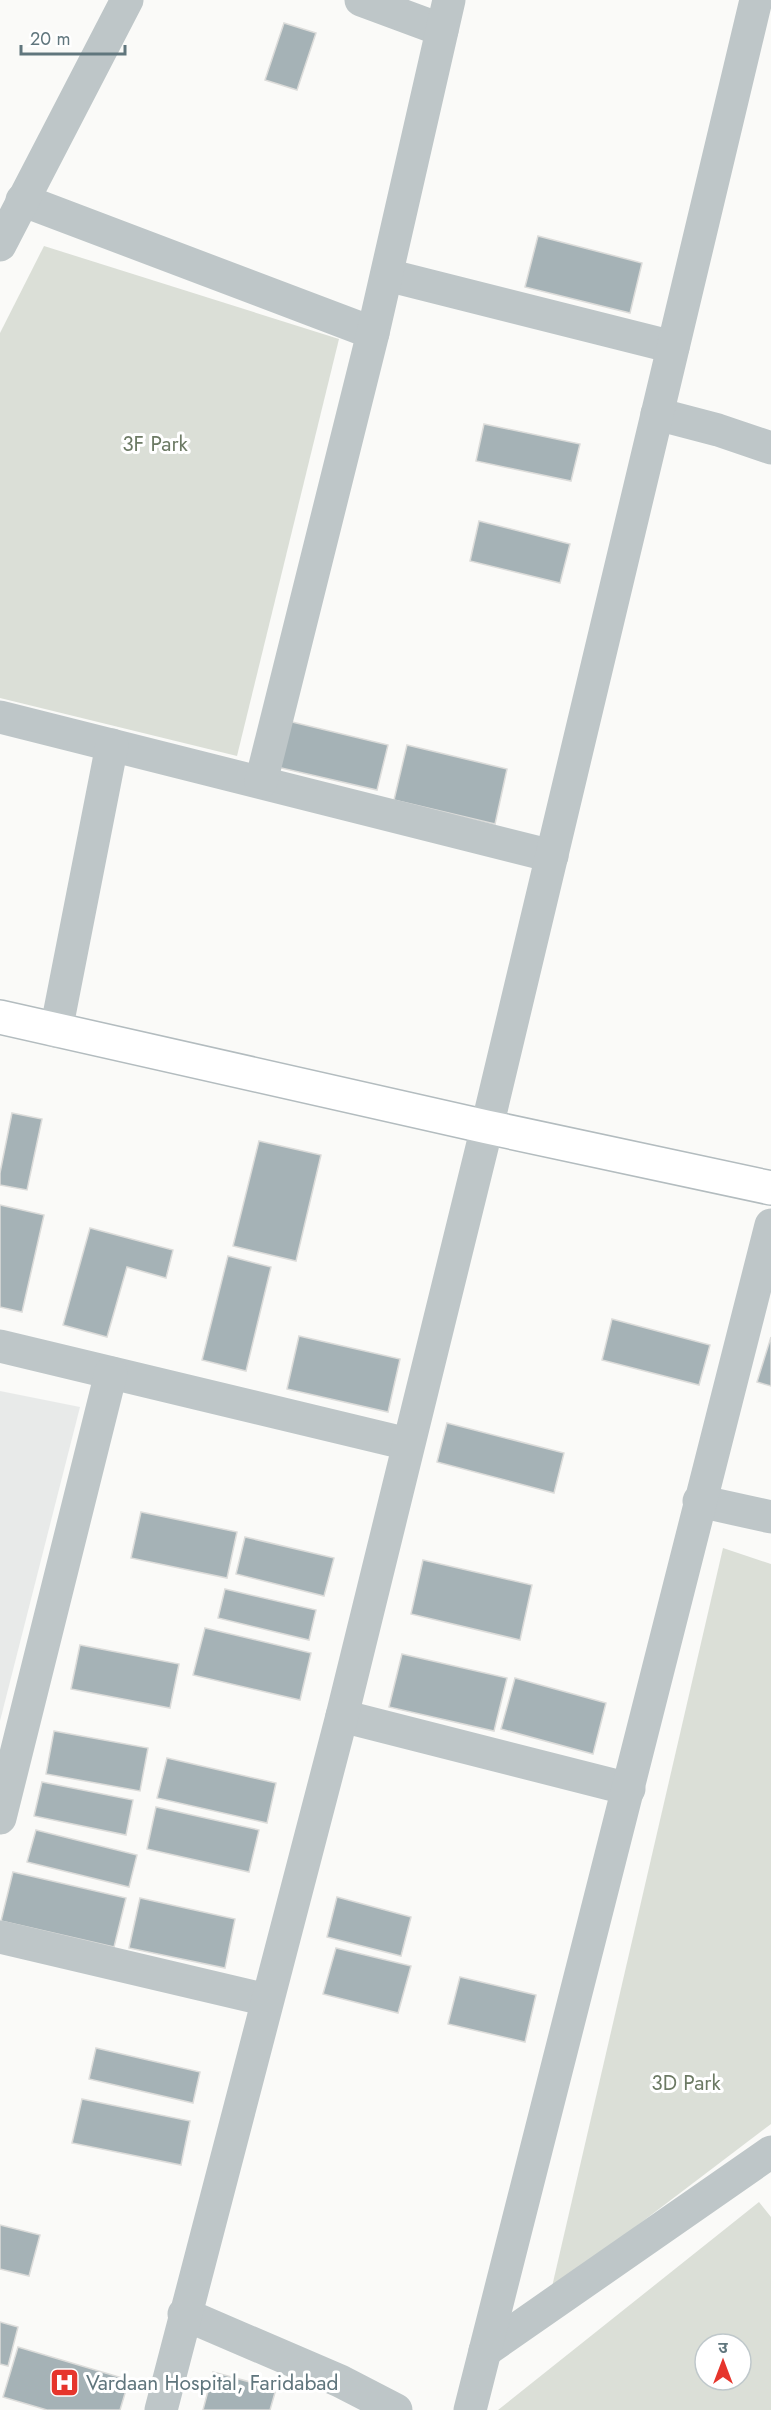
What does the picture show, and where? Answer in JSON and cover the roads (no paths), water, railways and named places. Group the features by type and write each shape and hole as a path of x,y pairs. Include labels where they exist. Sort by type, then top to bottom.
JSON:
{"street":[{"path":"0,244 127,0"},
{"path":"261,782 387,275 446,15 361,0"},
{"path":"160,2410 342,1716 488,1127 756,0"},
{"path":"22,200 373,333"},
{"path":"387,275 673,347"},
{"path":"657,414 718,430 771,448"},
{"path":"0,717 552,856"},
{"path":"56,1031 112,745"},
{"path":"0,1017 771,1188"},
{"path":"470,2410 629,1789 699,1501 771,1225"},
{"path":"0,1346 408,1444"},
{"path":"0,1818 111,1373"},
{"path":"699,1501 771,1517"},
{"path":"342,1716 629,1789"},
{"path":"0,1938 267,2000"},
{"path":"485,2351 771,2152"},
{"path":"184,2314 340,2381 396,2410"}],"place":[{"name":"Vardaan Hospital, Faridabad","path":"65,2383"}],"park label":[{"name":"3F Park","path":"155,444"},
{"name":"3D Park","path":"686,2083"}]}
